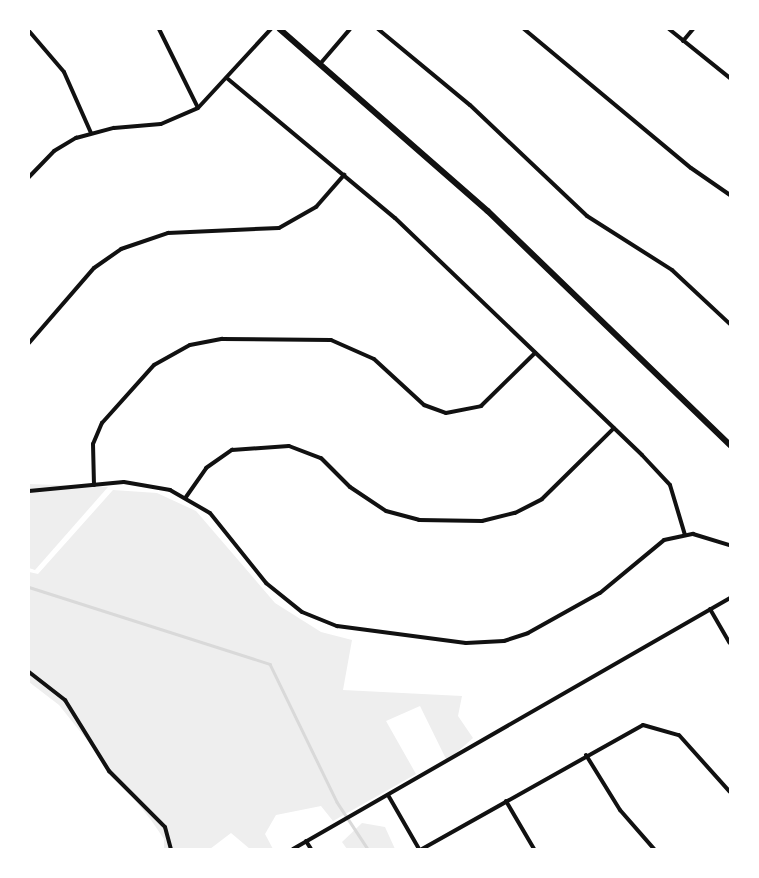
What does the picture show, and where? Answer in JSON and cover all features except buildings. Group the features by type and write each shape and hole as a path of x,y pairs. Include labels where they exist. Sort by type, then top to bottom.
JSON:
{"main road":[{"path":"280,29 488,211 730,445"}],"street":[{"path":"159,29 198,108"},
{"path":"29,177 54,152 91,133 161,124 198,108 228,79 272,29"},
{"path":"320,64 350,29"},
{"path":"378,29 470,105 587,216 672,270 730,324"},
{"path":"524,29 691,168 730,195"},
{"path":"669,29 730,78"},
{"path":"683,41 693,29"},
{"path":"29,31 64,72 91,133"},
{"path":"228,79 344,175 614,428 670,485 685,535"},
{"path":"29,343 90,273 121,249 168,233 286,225 316,207 344,175"},
{"path":"94,485 92,452 102,423 154,364 190,345 222,339 331,340 374,359 424,404 446,413 481,406 535,353"},
{"path":"186,497 206,468 232,450 289,446 321,458 350,487 386,511 419,520 482,521 515,513 542,499 614,428"},
{"path":"29,492 135,482 186,497 210,513 266,583 302,612 337,626 466,643 504,641 528,634 600,592 664,540 685,535 704,535 730,545"},
{"path":"293,849 730,598"},
{"path":"710,609 730,643"},
{"path":"29,672 65,700 109,772 165,827 171,849"},
{"path":"388,795 421,849 635,728 660,726 688,743 730,792"},
{"path":"586,755 620,810 654,849"},
{"path":"506,802 534,849"},
{"path":"306,841 311,849"}],"shaded area":[{"path":"29,484 108,487 35,570 29,568"},
{"path":"113,490 157,493 196,511 275,603 321,632 352,640 343,690 462,696 458,716 473,738 447,761 420,706 386,721 416,774 333,821 321,806 276,815 265,834 273,849 250,849 231,833 210,849 164,849 164,839 151,820 59,705 29,682 29,572 38,574"},
{"path":"362,823 385,827 395,849 347,849 342,842"}],"waterway":[{"path":"29,587 270,664 337,802 368,849"}]}
